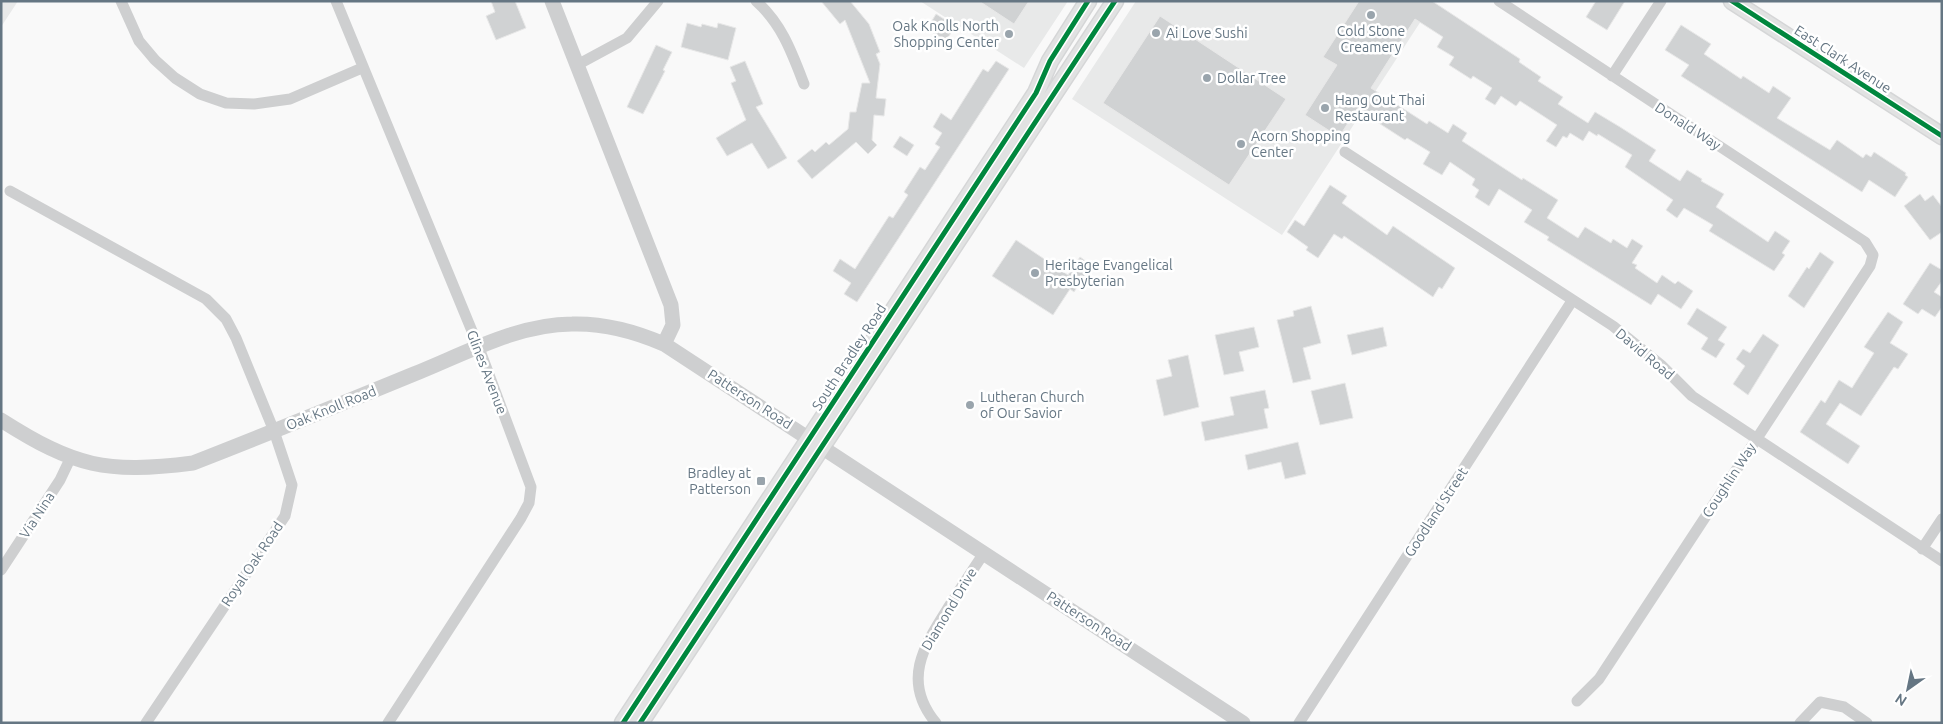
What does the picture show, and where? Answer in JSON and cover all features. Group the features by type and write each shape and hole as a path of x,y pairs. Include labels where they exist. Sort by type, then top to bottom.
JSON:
{"main road":[{"name":"South Bradley Road","path":"623,723 643,717 1036,93 1050,61 1088,1"},
{"path":"1061,45 1083,31 1102,1"},
{"name":"South Bradley Road","path":"815,442 1115,1"},
{"name":"East Clark Avenue","path":"1732,1 1942,136"}],"street":[{"path":"120,1 139,41 156,60 175,78 200,94 226,103 254,104 290,99 362,68"},
{"name":"Glines Avenue","path":"336,1 478,348 526,471 530,487 529,503 388,723"},
{"path":"552,1 671,305 673,325 664,344"},
{"path":"577,64 627,38 658,1"},
{"path":"756,1 770,13 781,28 804,84"},
{"name":"Donald Way","path":"1499,1 1865,242 1873,255"},
{"path":"1612,76 1661,1"},
{"name":"David Road","path":"1345,152 1612,326 1661,365 1692,396 1942,562"},
{"name":"Royal Oak Road","path":"10,190 206,299 226,319 233,331 274,431 292,485 285,516 146,723"},
{"name":"Coughlin Way","path":"1577,701 1599,679 1870,266 1873,255"},
{"name":"Goodland Street","path":"1299,723 1572,301"},
{"name":"Oak Knoll Road","path":"1,420 33,440 70,459 108,468 159,468 193,463 519,333 572,324 608,326 641,334 664,344"},
{"name":"Patterson Road","path":"664,344 1243,723"},
{"name":"Via Nina","path":"1,570 60,480 70,459"},
{"path":"1922,549 1942,519"},
{"name":"Diamond Drive","path":"936,723 922,701 918,680 919,662 926,643 984,553"},
{"path":"1800,723 1820,702 1844,708 1867,723"}],"shaded area":[{"path":"1,1 18,1 1,27"},
{"name":"Oak Knolls North Shopping Center","path":"920,1 1068,1 1024,68"},
{"name":"Acorn Shopping Center","path":"1136,1 1434,1 1282,235 1072,99"}],"building":[{"path":"491,1 515,1 526,28 496,40 486,16 495,12"},
{"path":"821,1 850,1 869,24 880,52 876,54 880,64 876,98 886,99 884,116 874,115 872,140 877,145 868,154 856,142 812,179 797,161 812,149 815,152 826,142 829,145 848,129 850,112 856,112 862,83 870,83 845,20 840,24"},
{"path":"979,1 1029,1 1014,24"},
{"path":"1359,1 1432,1 1520,59 1519,62 1541,77 1538,81 1563,97 1558,104 1588,123 1595,112 1620,127 1656,150 1649,161 1680,181 1687,170 1702,179 1701,181 1724,194 1716,207 1768,242 1775,231 1790,241 1782,253 1785,255 1774,271 1709,231 1713,225 1684,208 1677,218 1666,210 1673,200 1625,167 1632,155 1598,134 1597,136 1589,131 1583,141 1570,133 1567,138 1563,136 1556,147 1546,141 1557,125 1520,101 1516,106 1501,96 1495,105 1485,99 1492,88 1473,76 1471,79 1449,65 1454,57 1437,47 1443,37 1415,19 1371,88 1427,124 1429,121 1448,133 1453,124 1467,133 1462,141 1522,180 1523,178 1558,200 1547,218 1578,238 1585,227 1611,243 1613,239 1627,248 1632,239 1643,246 1632,263 1637,265 1635,268 1657,283 1662,275 1675,284 1678,281 1693,291 1681,309 1658,294 1651,305 1547,240 1549,237 1524,222 1532,210 1499,189 1489,206 1475,197 1479,190 1472,185 1475,179 1450,162 1442,175 1423,164 1430,152 1407,138 1405,140 1357,109 1339,137 1305,115 1337,65 1323,57"},
{"path":"1596,1 1625,1 1607,30 1586,17"},
{"path":"936,14 955,26 946,41 927,29"},
{"path":"1160,16 1286,99 1229,185 1103,103"},
{"path":"687,23 701,27 702,24 717,28 718,23 736,28 728,60 681,47"},
{"path":"1681,25 1711,44 1704,54 1741,79 1743,76 1769,93 1773,86 1791,98 1777,118 1830,150 1837,140 1863,158 1866,154 1871,157 1874,152 1906,173 1905,175 1908,177 1895,197 1869,180 1862,192 1681,76 1689,65 1665,50"},
{"path":"656,45 672,52 663,70 665,71 643,114 627,107"},
{"path":"745,61 763,104 756,107 787,158 768,169 752,143 727,156 716,138 746,120 731,83 736,81 730,67"},
{"path":"996,61 1009,69 857,302 844,294 851,283 833,271 840,259 855,269 889,216 893,218 908,195 904,192 920,167 925,170 940,147 935,144 942,133 933,127 941,113 951,120 983,69 988,72"},
{"path":"900,136 914,145 907,156 893,147"},
{"path":"1330,185 1347,196 1342,203 1387,235 1393,226 1455,268 1442,289 1439,287 1433,297 1344,236 1342,239 1334,234 1318,258 1306,250 1308,247 1287,232 1295,220 1304,226"},
{"path":"1920,194 1925,201 1933,195 1942,207 1942,232 1930,240 1904,206"},
{"path":"1016,240 1068,275 1080,257 1091,265 1074,292 1070,289 1053,315 992,276"},
{"path":"1820,252 1834,262 1804,308 1788,296 1807,267 1809,269"},
{"path":"1930,263 1942,270 1942,281 1934,292 1942,297 1942,307 1935,317 1922,309 1918,314 1903,304"},
{"path":"1311,306 1321,343 1303,348 1311,379 1293,383 1277,320 1294,316 1293,311"},
{"path":"1697,308 1727,327 1718,340 1725,344 1716,358 1701,349 1708,338 1687,324"},
{"path":"1888,312 1903,322 1890,343 1908,354 1898,369 1894,367 1861,416 1840,403 1826,424 1860,446 1848,464 1800,432 1821,400 1825,403 1839,380 1852,388 1874,353 1864,347"},
{"path":"1254,327 1259,347 1239,352 1244,371 1224,375 1215,335"},
{"path":"1383,327 1387,346 1352,355 1347,335"},
{"path":"1763,334 1779,345 1748,395 1733,384 1745,366 1736,359 1743,349 1750,353"},
{"path":"1188,355 1199,407 1164,416 1156,380 1172,376 1168,360"},
{"path":"1345,383 1353,418 1320,425 1311,391"},
{"path":"1265,390 1269,408 1264,409 1268,428 1205,441 1201,422 1234,415 1230,397"},
{"path":"1298,442 1306,474 1285,479 1281,462 1248,470 1245,455"}],"cycle path":[{"path":"623,723 1036,93 1050,61 1088,1"},
{"path":"640,723 1115,1"},
{"path":"1732,1 1942,136"}],"place":[{"name":"Cold Stone Creamery","path":"1371,15"},
{"name":"Ai Love Sushi","path":"1156,33"},
{"name":"Oak Knolls North Shopping Center","path":"1009,34"},
{"name":"Dollar Tree","path":"1207,78"},
{"name":"Hang Out Thai Restaurant","path":"1325,108"},
{"name":"Acorn Shopping Center","path":"1241,144"},
{"name":"Heritage Evangelical Presbyterian","path":"1035,273"},
{"name":"Lutheran Church of Our Savior","path":"970,405"},
{"name":"Bradley at Patterson","path":"761,481"}]}
